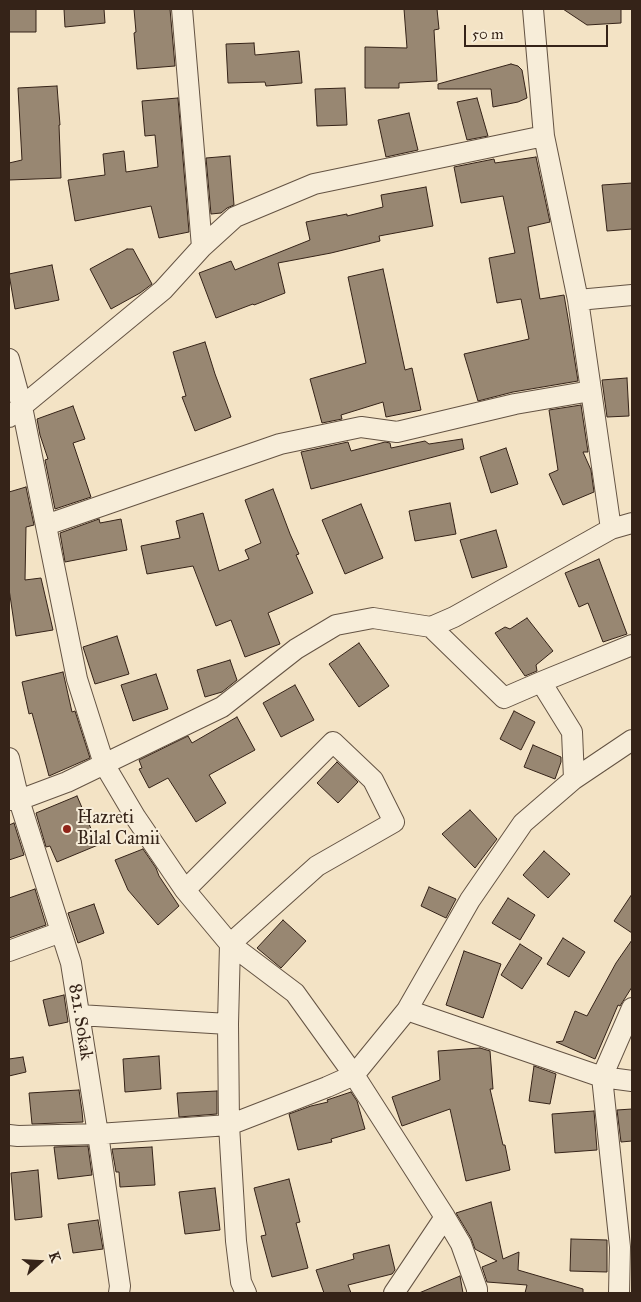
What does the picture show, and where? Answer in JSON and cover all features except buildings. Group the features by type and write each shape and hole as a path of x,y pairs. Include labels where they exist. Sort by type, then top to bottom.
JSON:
{"street":[{"path":"182,9 202,247"},
{"path":"533,9 544,136 578,300 611,529"},
{"path":"15,412 163,290 202,247 235,217 314,184 544,136"},
{"path":"578,300 632,295"},
{"path":"9,359 15,412 46,525 77,679 104,764 136,818 185,890 230,944 295,993 354,1075 446,1217 461,1244 477,1288 477,1293"},
{"path":"46,525 280,444 361,427 398,432 516,404 592,391"},
{"path":"14,800 67,782 222,707 296,649 336,625 373,618 431,627 454,617 611,529 632,523"},
{"path":"431,627 504,698 632,646"},
{"path":"541,682 572,732 574,779"},
{"path":"9,1135 98,1134 229,1125 327,1088 354,1075 407,1010 470,900 523,823 574,779 632,740"},
{"path":"185,890 333,742 373,780 394,822 317,866 230,944 228,1024 229,1125 236,1242 241,1282 246,1293"},
{"name":"821. Sokak","path":"9,758 14,800 71,963 98,1134 120,1293"},
{"path":"9,951 61,932"},
{"path":"619,1293 620,1247 602,1077 632,1008"},
{"path":"407,1010 602,1077 632,1081"},
{"path":"79,1015 228,1024"},
{"path":"394,1293 446,1217"}],"place":[{"name":"Hazreti Bilal Camii","path":"67,829"}]}
